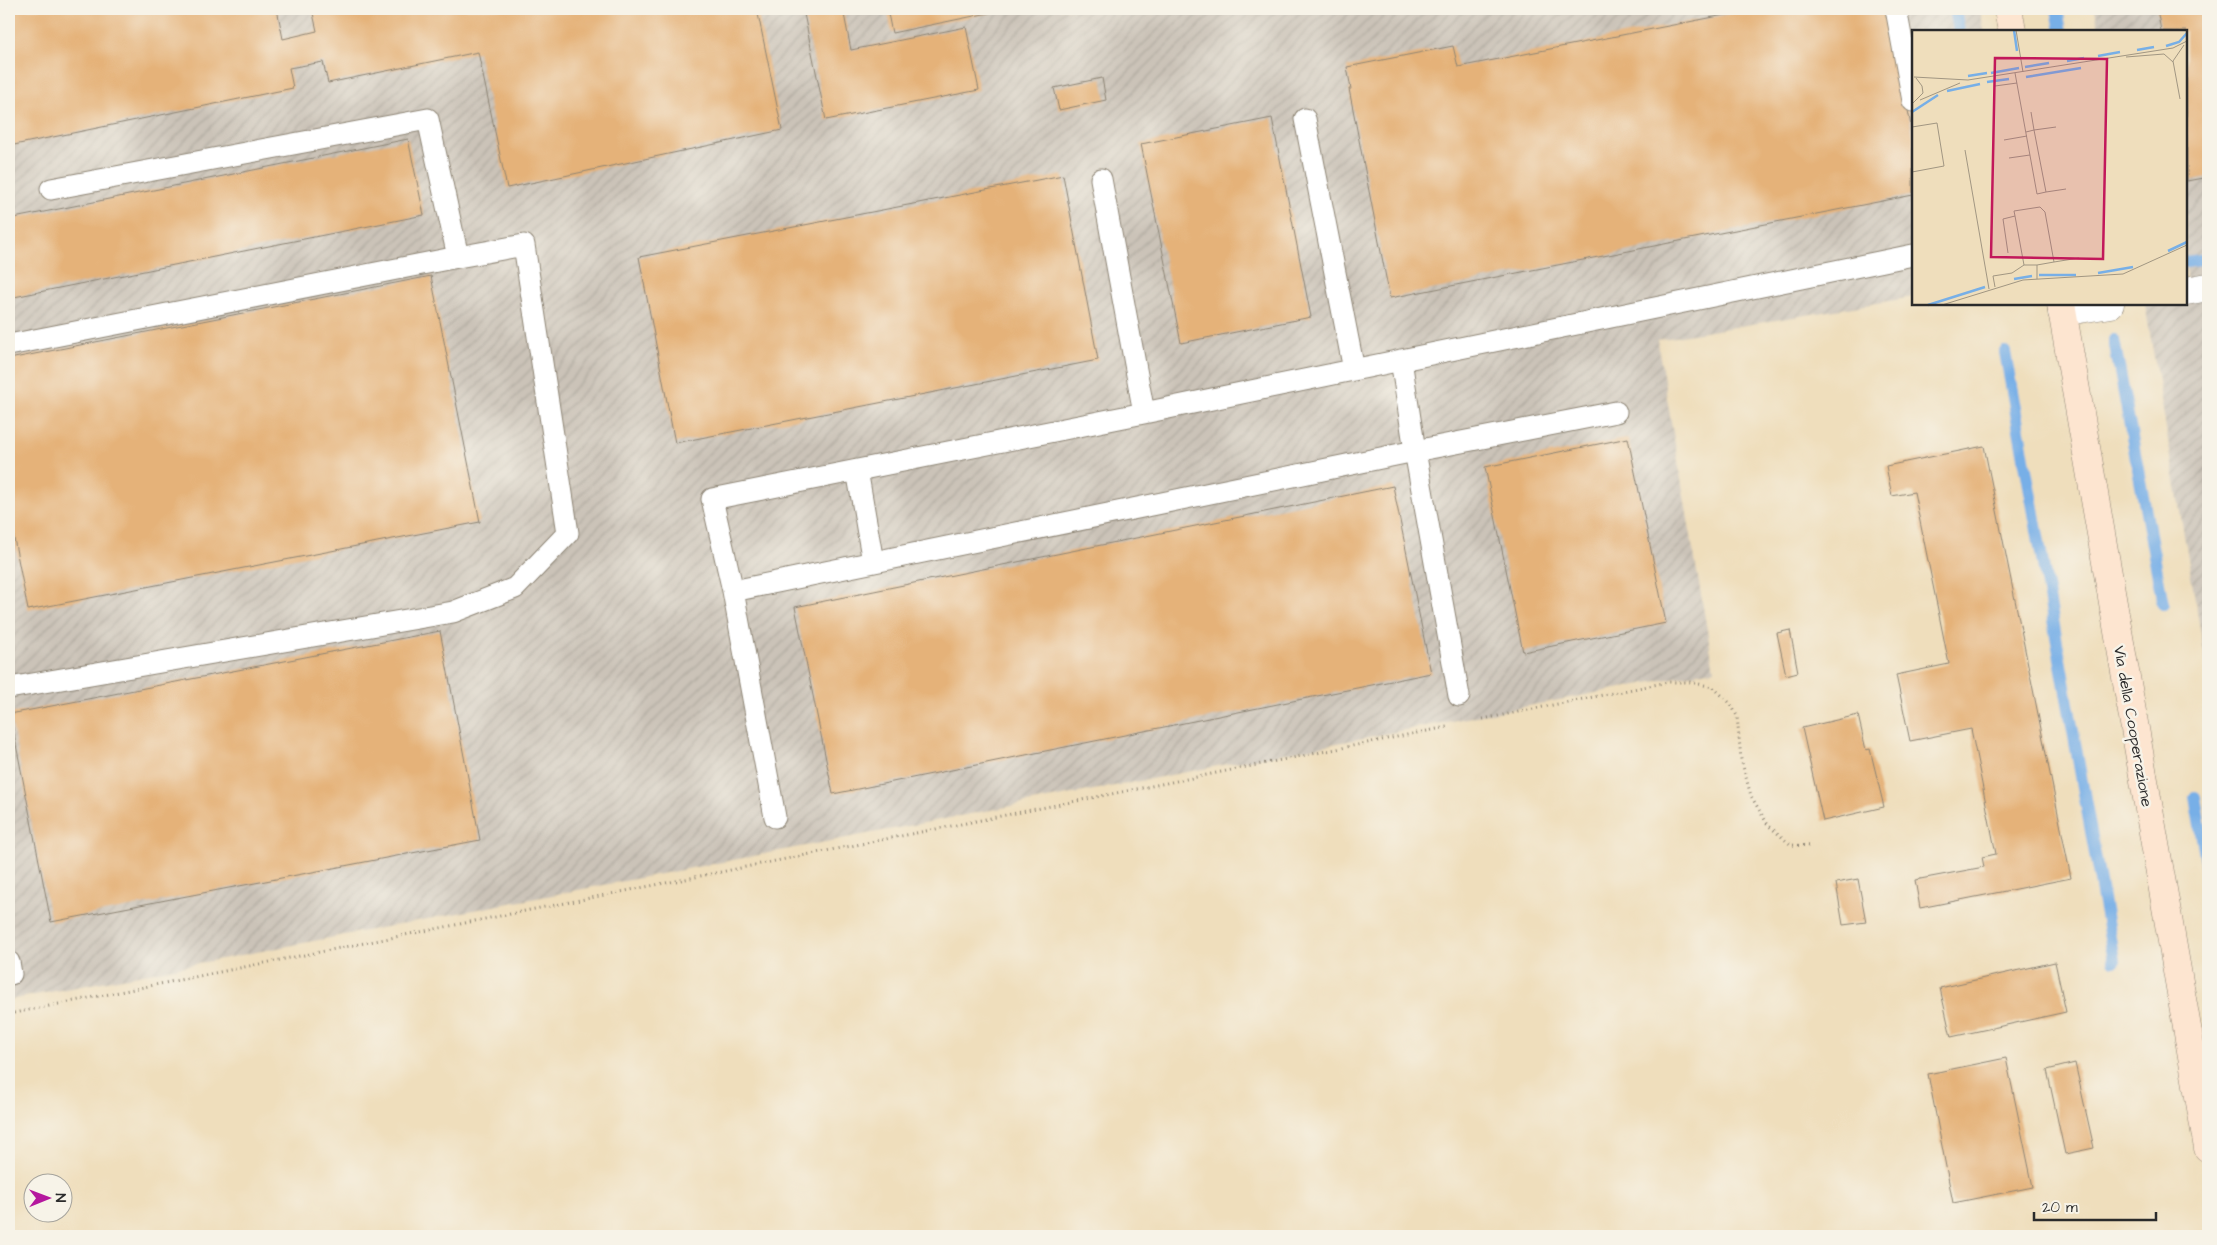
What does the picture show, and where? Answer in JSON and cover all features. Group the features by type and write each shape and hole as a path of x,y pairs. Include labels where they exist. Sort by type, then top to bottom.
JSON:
{"street":[{"path":"2008,9 2012,30"},
{"path":"2187,291 2208,287"},
{"path":"2061,308 2098,305"},
{"name":"Via della Cooperazione","path":"2061,308 2208,1148"}],"lane":[{"path":"1896,9 1912,96"},
{"path":"51,188 428,119 458,257"},
{"path":"1305,119 1354,370"},
{"path":"1101,179 1144,413"},
{"path":"9,345 524,245 568,533 515,588 453,612 9,688"},
{"path":"775,817 733,591 712,499 1144,413 1912,255"},
{"path":"1401,360 1415,450 1459,696"},
{"path":"733,591 1415,450 1616,412"},
{"path":"857,470 873,562"}],"path":[{"path":"1482,720 1668,682 1690,682 1713,687 1731,704 1737,716 1741,759 1748,786 1751,796 1768,825 1791,845 1812,846"},
{"path":"9,1014 1453,725"}],"shaded area":[{"path":"9,9 1980,9 1984,30 1912,30 1912,297 1657,340 1714,670 9,1000"},
{"path":"2095,9 2208,9 2208,676 2145,305 2187,305 2187,30 2099,30"}],"building":[{"path":"9,9 277,9 283,39 317,31 312,9 757,9 782,130 507,188 478,52 328,83 323,62 289,68 293,88 9,146"},
{"path":"803,9 843,9 851,50 966,27 979,90 826,120"},
{"path":"887,9 1003,9 1003,10 892,33"},
{"path":"1755,9 1888,9 1912,131 1912,195 1390,298 1349,89 1351,89 1347,67 1453,46 1458,67"},
{"path":"2157,9 2208,9 2208,177 2187,181 2187,30 2161,30"},
{"path":"1102,78 1106,100 1059,110 1054,88"},
{"path":"1272,118 1311,317 1181,343 1141,144"},
{"path":"408,139 424,215 9,298 9,219"},
{"path":"1063,175 1098,360 675,443 639,257"},
{"path":"431,276 480,522 28,610 9,513 9,359"},
{"path":"1628,438 1666,623 1523,652 1485,467"},
{"path":"1984,446 2071,878 1920,908 1915,880 1984,867 1982,857 1996,854 1971,729 1910,741 1896,675 1949,664 1914,492 1892,496 1886,466"},
{"path":"1393,486 1431,673 833,794 795,607"},
{"path":"1790,630 1798,672 1786,675 1777,633"},
{"path":"440,631 480,840 51,922 10,714"},
{"path":"1858,715 1866,750 1870,749 1884,807 1823,821 1802,728"},
{"path":"1858,879 1866,922 1843,925 1836,883"},
{"path":"2055,962 2066,1012 1951,1037 1940,988"},
{"path":"2006,1058 2033,1187 1953,1203 1928,1074"},
{"path":"2075,1063 2094,1148 2065,1154 2047,1070"}],"waterway":[{"path":"1955,9 1959,30"},
{"path":"2057,9 2061,30"},
{"path":"2187,262 2208,259"},
{"path":"2114,340 2163,604"},
{"path":"2005,352 2114,960"},
{"path":"2195,797 2208,873"}]}
